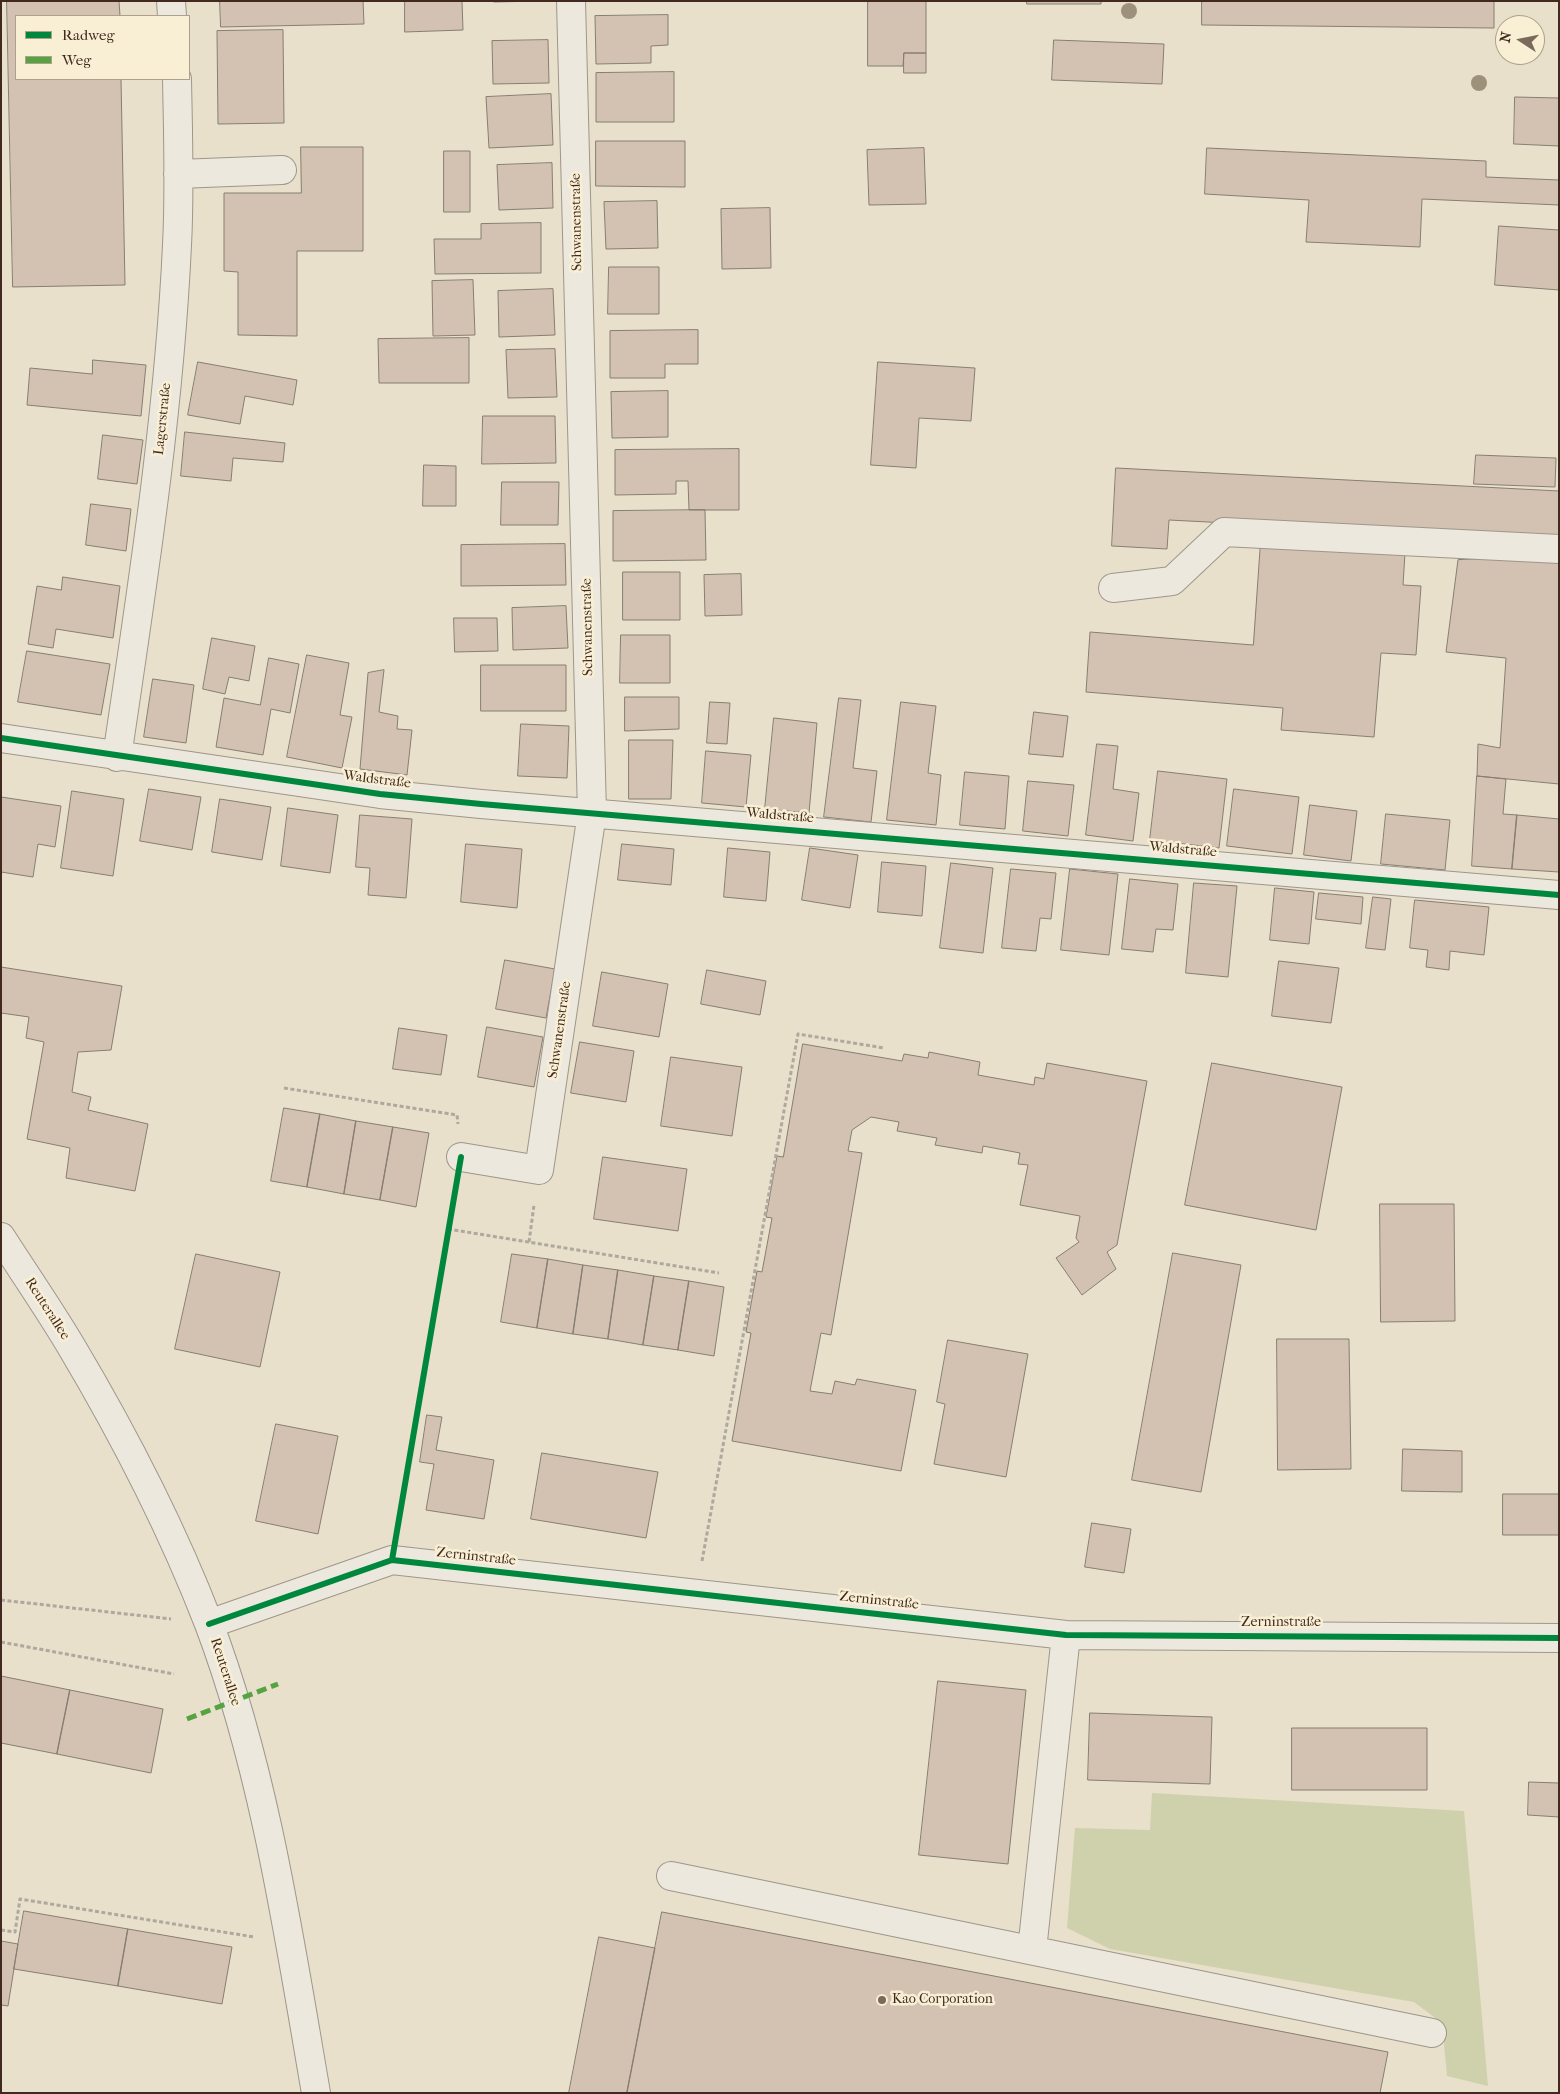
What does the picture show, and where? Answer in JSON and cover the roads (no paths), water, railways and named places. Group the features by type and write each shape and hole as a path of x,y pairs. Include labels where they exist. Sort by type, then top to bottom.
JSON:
{"street":[{"path":"171,1 172,15"},
{"name":"Schwanenstraße","path":"461,1157 539,1170 592,813 571,1"},
{"name":"Lagerstraße","path":"117,756 153,510 168,384 177,244 176,80"},
{"path":"178,174 282,170"},
{"path":"1113,588 1172,581 1224,532 1559,548"},
{"name":"Waldstraße","path":"1,738 380,794 1559,895"},
{"name":"Reuterallee","path":"1,1237 71,1346 161,1512 209,1624 247,1741 290,1944 316,2093"},
{"name":"Zerninstraße","path":"209,1624 392,1560 1066,1636 1559,1638"},
{"path":"1032,1950 1066,1636"},
{"path":"671,1876 1432,2033"}],"place":[{"name":"Kao Corporation","path":"882,2000"}]}
